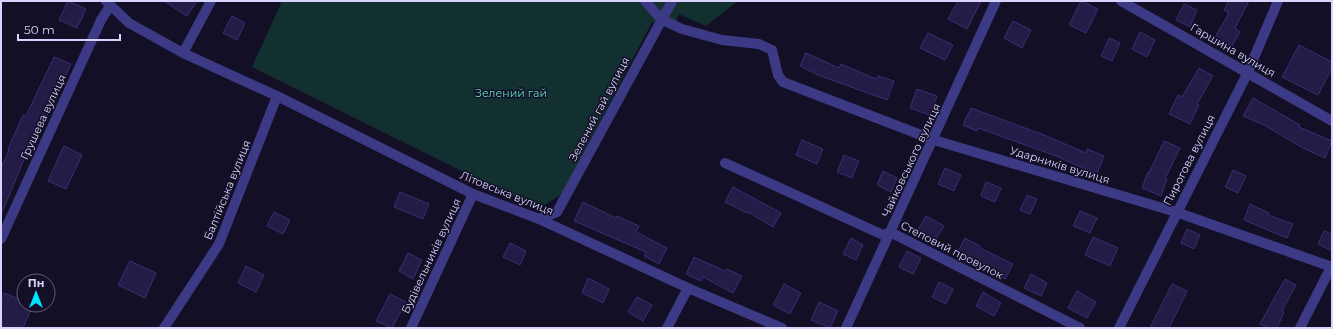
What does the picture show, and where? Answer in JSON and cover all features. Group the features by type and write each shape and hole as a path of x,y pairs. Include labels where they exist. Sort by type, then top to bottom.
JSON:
{"street":[{"path":"183,53 212,1"},
{"path":"645,1 661,19"},
{"name":"Зелений гай вулиця","path":"540,219 557,212 672,1"},
{"name":"Чайковського вулиця","path":"846,328 934,140 996,1"},
{"name":"Гаршина вулиця","path":"1121,1 1332,121"},
{"name":"Пирогова вулиця","path":"1119,328 1176,212 1248,72 1278,1"},
{"name":"Літовська вулиця","path":"108,4 129,23 183,53 277,96 473,194 540,219 688,288 782,328"},
{"name":"Грушева вулиця","path":"1,239 108,4"},
{"name":"Ударників вулиця","path":"661,19 682,29 722,40 760,44 772,50 778,75 783,82 934,140 1176,212 1331,267"},
{"name":"Балтійська вулиця","path":"164,328 219,244 277,96"},
{"name":"Степовий провулок","path":"725,163 883,235 890,232 1080,328"},
{"name":"Будівельників вулиця","path":"411,328 473,194"},
{"path":"1300,328 1331,267"},
{"path":"667,328 688,288"}],"green space":[{"name":"Зелений гай","path":"282,1 738,1 706,26 679,14 672,30 652,22 562,194 538,209 252,67"}],"building":[{"path":"68,1 86,9 77,28 59,20"},
{"path":"164,1 197,1 187,16"},
{"path":"958,1 981,1 967,29 948,19"},
{"path":"1081,1 1098,9 1086,33 1069,25"},
{"path":"1229,1 1249,1 1235,28 1240,32 1232,46 1215,37 1229,13 1224,10"},
{"path":"1184,4 1197,10 1190,27 1176,20"},
{"path":"232,16 245,23 237,40 223,33"},
{"path":"1013,21 1031,30 1022,48 1004,38"},
{"path":"1140,32 1155,40 1147,57 1132,49"},
{"path":"928,33 953,45 945,60 920,48"},
{"path":"1109,38 1120,43 1112,61 1101,56"},
{"path":"1299,45 1332,62 1332,68 1318,95 1282,77"},
{"path":"806,53 839,68 841,64 876,79 878,76 894,81 887,100 818,75 800,66"},
{"path":"54,57 71,64 27,158 25,157 1,215 1,168 23,115 26,116"},
{"path":"1199,68 1213,76 1197,104 1199,105 1190,124 1169,114 1178,95 1182,97"},
{"path":"917,89 937,96 930,115 910,108"},
{"path":"1253,98 1300,125 1299,127 1332,141 1325,158 1303,148 1264,125 1243,116"},
{"path":"971,108 1044,135 1086,153 1087,149 1104,156 1097,174 1056,156 978,128 977,131 963,125"},
{"path":"802,140 823,149 817,164 796,155"},
{"path":"1164,141 1180,148 1165,179 1167,179 1161,196 1142,188 1148,172 1149,173"},
{"path":"64,146 82,155 66,189 48,181"},
{"path":"844,155 859,161 852,178 837,172"},
{"path":"945,168 961,175 954,191 938,184"},
{"path":"1233,170 1246,176 1238,193 1225,187"},
{"path":"883,171 897,178 891,192 877,185"},
{"path":"986,182 1001,188 995,202 981,196"},
{"path":"733,187 781,213 773,227 748,212 747,213 725,202"},
{"path":"400,192 429,204 423,219 394,207"},
{"path":"1027,195 1037,199 1030,214 1020,210"},
{"path":"583,202 616,218 617,216 639,226 636,232 667,248 659,264 644,256 646,252 574,221"},
{"path":"1250,204 1269,213 1268,215 1293,224 1287,238 1244,220"},
{"path":"1080,211 1097,218 1090,233 1073,226"},
{"path":"274,212 290,220 283,234 267,226"},
{"path":"926,216 944,226 935,241 917,231"},
{"path":"1187,229 1200,235 1194,249 1181,243"},
{"path":"1324,231 1332,234 1332,251 1318,244"},
{"path":"1093,237 1118,248 1110,266 1085,255"},
{"path":"851,238 863,245 856,260 843,254"},
{"path":"965,238 980,246 980,248 1013,264 1005,279 957,253"},
{"path":"510,243 526,251 520,265 503,257"},
{"path":"907,251 921,258 913,274 899,267"},
{"path":"408,253 422,260 413,279 399,271"},
{"path":"694,257 725,271 727,269 742,276 733,293 703,277 701,281 686,274"},
{"path":"130,261 156,273 145,298 118,285"},
{"path":"246,266 264,275 256,292 238,283"},
{"path":"1031,274 1047,283 1041,296 1024,288"},
{"path":"588,278 609,289 603,303 582,293"},
{"path":"1285,279 1296,285 1282,311 1284,312 1277,328 1269,328 1260,324"},
{"path":"939,282 953,289 946,304 932,297"},
{"path":"784,284 801,293 790,314 773,305"},
{"path":"1172,284 1187,291 1169,328 1150,328"},
{"path":"1077,291 1096,302 1087,318 1068,308"},
{"path":"983,292 1001,303 994,316 976,306"},
{"path":"4,293 16,298 16,313 30,313 23,328 1,328 1,300"},
{"path":"390,294 406,302 392,328 376,321"},
{"path":"637,297 652,305 643,321 628,312"},
{"path":"819,302 838,311 830,328 811,320"}]}
